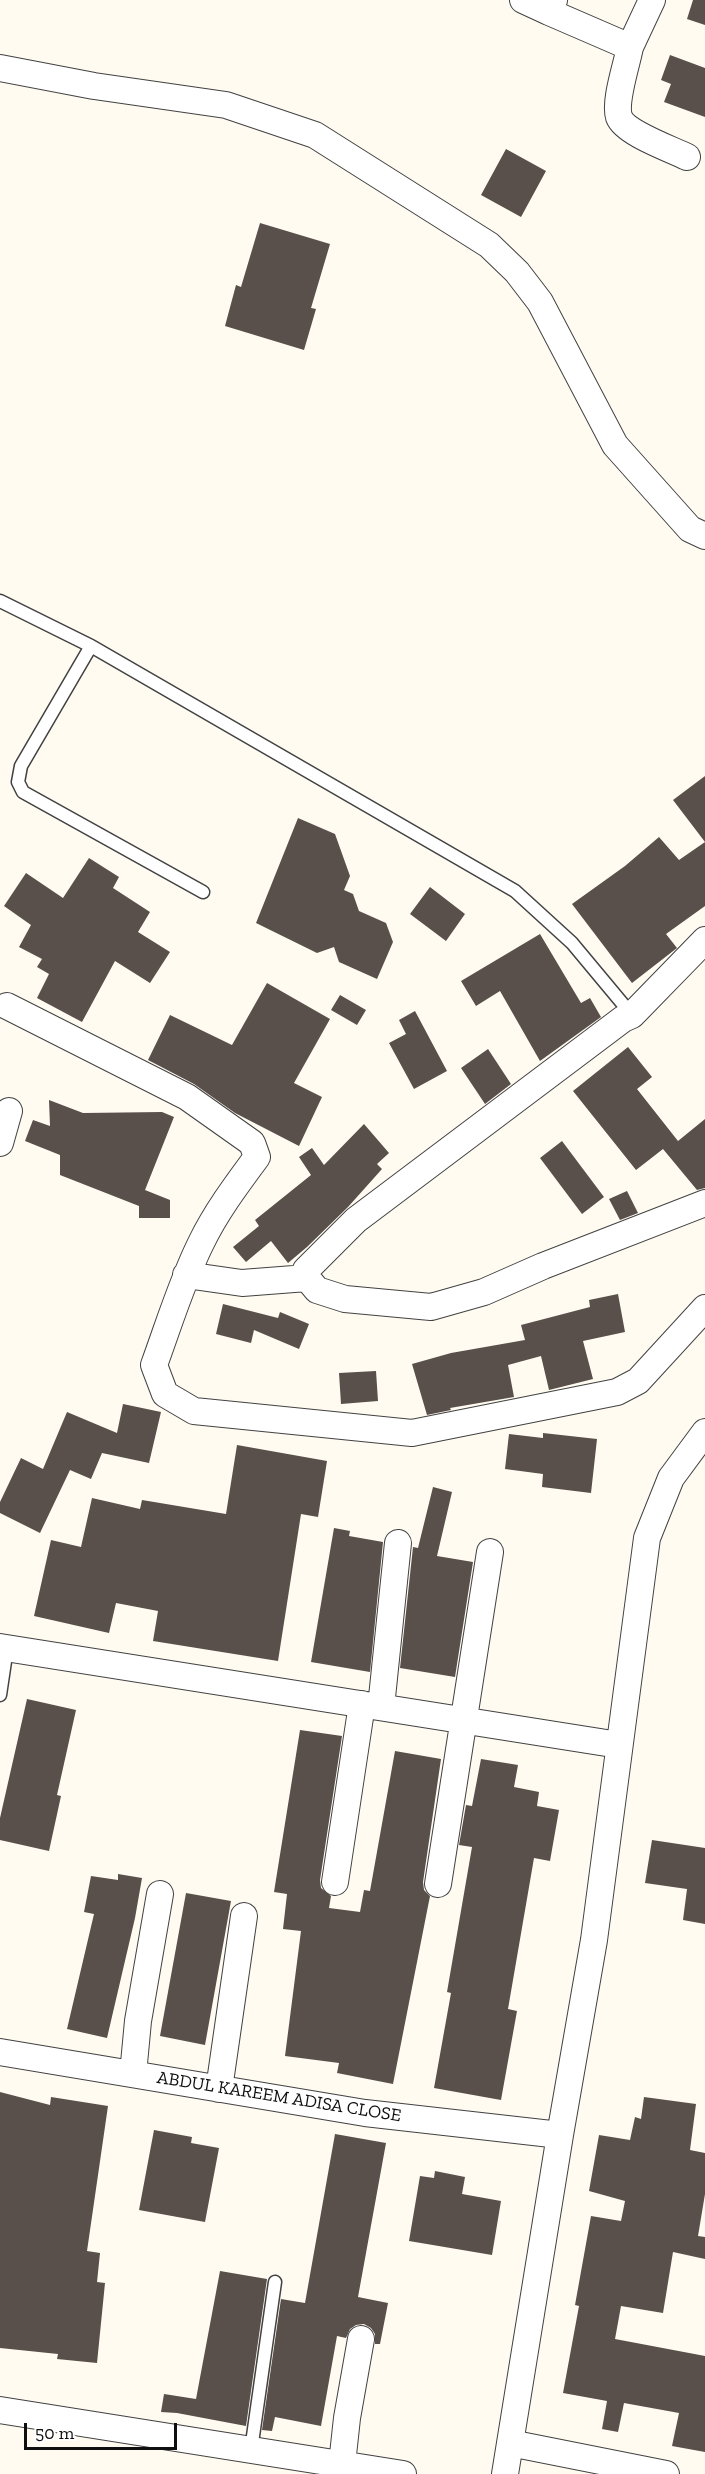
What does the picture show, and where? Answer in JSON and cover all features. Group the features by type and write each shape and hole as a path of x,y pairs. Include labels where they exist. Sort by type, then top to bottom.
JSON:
{"street":[{"path":"523,0 552,6 630,47"},
{"path":"652,0 630,47 620,93 619,116 626,128 687,158"},
{"path":"0,68 94,86 226,105 315,135 489,245 518,272 540,302 615,445 690,529 705,536"},
{"path":"705,940 632,1015 623,1019 356,1220 306,1270 307,1278 317,1290 345,1299 431,1307 484,1293 543,1266 705,1203"},
{"path":"7,1006 187,1097 252,1143 257,1157 201,1241 186,1275 154,1365 165,1394 194,1411 412,1433 616,1392 638,1381 705,1308"},
{"path":"0,1143 9,1111"},
{"path":"186,1275 242,1283 307,1278"},
{"path":"505,2474 594,1940 647,1538 671,1478 705,1432"},
{"path":"335,1882 372,1706 398,1543"},
{"path":"438,1884 490,1552"},
{"path":"4,1648 620,1745"},
{"path":"133,2074 138,2021 160,1893"},
{"path":"219,2088 244,1916"},
{"name":"ABDUL KAREEM ADISA CLOSE","path":"0,2052 365,2112 560,2135"},
{"path":"342,2464 347,2418 362,2339"},
{"path":"0,2410 403,2474"},
{"path":"510,2443 666,2474"}],"lane":[{"path":"0,601 91,646 515,891 572,944 632,1015"},
{"path":"91,646 21,766 18,782 24,792 203,892"},
{"path":"0,1695 4,1648"},
{"path":"251,2450 275,2282"}],"building":[{"path":"693,0 705,0 705,25 687,19"},
{"path":"670,55 705,68 705,117 664,102 671,84 661,80"},
{"path":"506,149 546,171 521,217 481,195"},
{"path":"260,223 330,244 311,308 316,309 304,350 225,326 236,285 241,287"},
{"path":"705,776 705,842 673,800"},
{"path":"298,818 335,834 350,876 344,890 353,894 359,911 386,923 393,942 377,979 339,962 334,947 317,953 256,923"},
{"path":"659,837 679,860 705,842 705,906 666,934 677,948 632,983 572,904 625,866"},
{"path":"89,858 119,877 113,888 150,912 138,932 170,952 150,983 115,961 82,1022 37,998 49,974 37,967 42,959 19,947 31,925 4,906 26,873 63,898"},
{"path":"430,887 465,914 446,941 410,914"},
{"path":"540,934 581,1003 590,998 601,1017 540,1061 500,991 476,1006 461,981"},
{"path":"267,983 330,1019 294,1083 322,1097 299,1146 235,1113 194,1084 148,1060 170,1015 232,1045"},
{"path":"340,995 366,1010 357,1025 331,1010"},
{"path":"415,1011 447,1071 414,1089 389,1043 406,1034 399,1020"},
{"path":"628,1047 652,1077 637,1089 678,1141 705,1119 705,1188 697,1190 663,1149 636,1170 573,1091"},
{"path":"488,1049 511,1084 485,1104 461,1068"},
{"path":"49,1100 83,1113 162,1112 174,1117 145,1190 170,1200 170,1218 139,1218 139,1206 60,1175 60,1155 25,1141 33,1120 50,1126"},
{"path":"364,1124 389,1153 377,1164 382,1169 348,1207 288,1263 271,1241 246,1262 233,1247 259,1226 255,1220 311,1175 299,1157 312,1148 324,1165"},
{"path":"562,1141 604,1197 582,1214 540,1158"},
{"path":"627,1191 638,1213 620,1220 609,1199"},
{"path":"618,1294 625,1332 583,1341 593,1379 549,1390 541,1356 508,1365 514,1397 450,1408 451,1410 427,1415 412,1364 451,1353 525,1340 521,1325 590,1307 589,1300"},
{"path":"223,1304 278,1318 280,1312 309,1324 299,1349 254,1330 251,1343 216,1334"},
{"path":"376,1371 378,1401 341,1404 339,1373"},
{"path":"123,1404 161,1412 149,1463 102,1453 91,1479 70,1470 40,1533 0,1513 0,1502 21,1458 43,1469 67,1412 117,1433"},
{"path":"543,1433 597,1439 591,1493 542,1487 543,1474 505,1469 509,1434 543,1438"},
{"path":"237,1445 327,1461 318,1517 301,1514 278,1661 153,1641 158,1611 116,1603 109,1633 34,1616 51,1540 81,1547 92,1498 140,1509 142,1500 226,1514"},
{"path":"433,1487 452,1492 437,1556 473,1562 455,1677 400,1668 413,1547 418,1548"},
{"path":"334,1528 350,1531 349,1536 383,1542 370,1672 311,1662"},
{"path":"27,1699 76,1710 57,1795 61,1796 49,1851 0,1840 0,1818"},
{"path":"300,1730 342,1736 320,1880 321,1888 331,1896 329,1908 360,1912 364,1890 370,1891 395,1751 441,1759 423,1882 424,1890 430,1896 393,2084 337,2073 339,2063 285,2056 301,1931 283,1929 287,1894 274,1892"},
{"path":"481,1759 518,1765 514,1787 539,1792 537,1806 559,1810 550,1861 534,1858 508,2009 517,2011 501,2100 434,2088 451,1993 447,1992 472,1847 459,1845 466,1805 472,1806"},
{"path":"652,1840 705,1848 705,1924 683,1920 687,1889 645,1883"},
{"path":"118,1874 142,1878 107,2038 67,2029 94,1914 84,1912 91,1876 118,1880"},
{"path":"186,1893 231,1901 205,2045 160,2036"},
{"path":"0,2092 50,2105 51,2097 108,2106 87,2251 100,2253 97,2282 105,2283 97,2363 57,2359 58,2354 0,2348"},
{"path":"644,2097 696,2104 690,2150 705,2153 705,2194 698,2236 705,2237 705,2259 673,2252 663,2313 621,2306 615,2339 705,2356 705,2452 672,2446 679,2413 624,2403 618,2432 602,2429 607,2401 563,2393 579,2306 575,2305 591,2216 621,2221 625,2201 589,2191 599,2135 630,2140 635,2117 641,2119"},
{"path":"154,2130 192,2137 191,2143 219,2148 205,2222 139,2210"},
{"path":"335,2134 386,2143 358,2297 388,2303 380,2344 375,2344 375,2334 364,2324 350,2329 346,2338 337,2336 321,2426 275,2417 272,2431 262,2430 281,2299 305,2303"},
{"path":"435,2171 465,2177 462,2194 501,2201 492,2255 409,2241 420,2176 434,2178"},
{"path":"220,2271 267,2279 246,2426 161,2412 164,2394 196,2399"}]}
